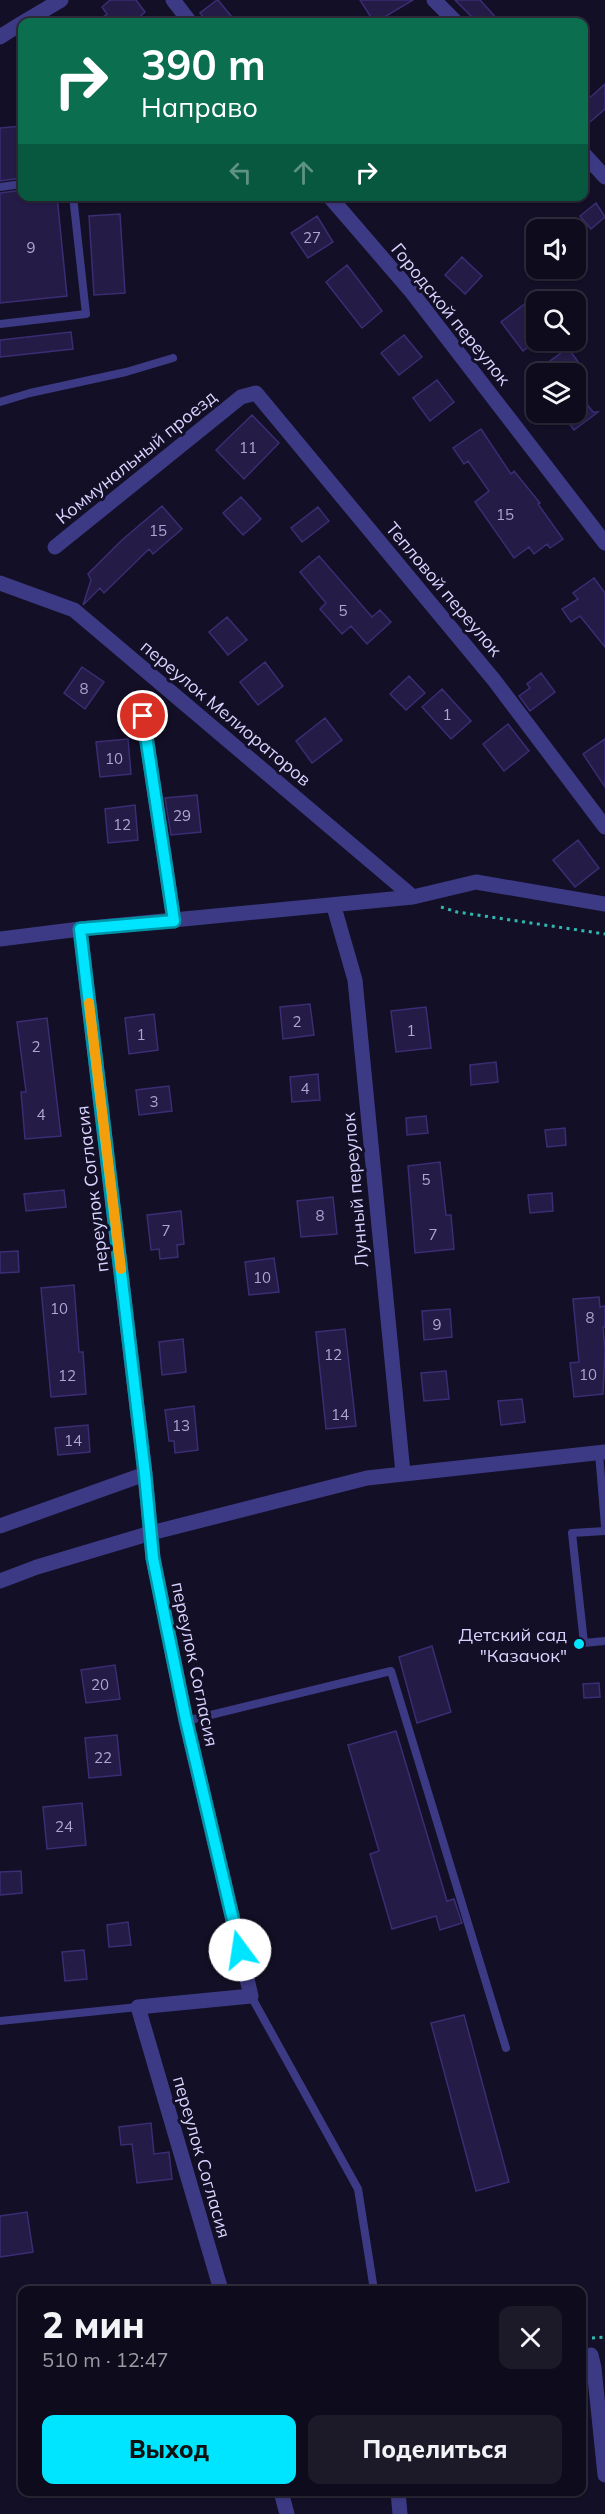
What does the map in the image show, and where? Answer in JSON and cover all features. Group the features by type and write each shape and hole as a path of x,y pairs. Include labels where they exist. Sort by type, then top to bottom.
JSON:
{"street":[{"path":"31,18 61,0"},
{"path":"173,0 187,18"},
{"path":"435,0 452,18"},
{"path":"0,37 18,26"},
{"path":"588,158 605,177"},
{"name":"Городской переулок","path":"333,201 410,290 605,543"},
{"name":"Тепловой переулок","path":"241,397 256,393 494,680 605,827"},
{"name":"Коммунальный проезд","path":"55,547 241,397"},
{"name":"переулок Мелиораторов","path":"0,583 74,610 414,897"},
{"path":"143,716 174,921"},
{"path":"0,939 80,929 334,907 414,897 476,882 605,904"},
{"name":"Лунный переулок","path":"334,907 355,980 403,1473"},
{"name":"переулок Согласия","path":"80,929 153,1558 186,1720 251,1996"},
{"path":"0,1581 37,1567 151,1533 367,1478 602,1453"},
{"path":"0,1526 145,1474"},
{"path":"138,2007 251,1996"},
{"name":"переулок Согласия","path":"138,2007 220,2286"},
{"path":"593,2354 605,2475"},
{"path":"281,2496 287,2514"},
{"path":"398,2496 400,2514"}],"lane":[{"path":"0,187 18,185"},
{"path":"0,324 86,314 74,201"},
{"path":"0,402 30,393 126,372 173,358"},
{"path":"602,1453 605,1526"},
{"path":"605,1531 572,1533 584,1643 605,1641"},
{"path":"186,1720 391,1671 506,2048"},
{"path":"251,1996 358,2189 374,2286"},
{"path":"0,2021 138,2007"}],"path":[{"path":"414,897 457,912 605,934"}],"building":[{"path":"110,0 136,0 145,12 138,18 102,18 107,14 102,7"},
{"path":"218,0 233,18 204,18 200,13"},
{"path":"360,0 413,0 383,18 371,18"},
{"path":"455,0 480,0 496,18 473,18"},
{"path":"605,84 605,109 590,122 588,99"},
{"path":"18,126 18,179 0,181 0,128"},
{"path":"18,191 18,201 58,201 67,296 0,303 0,193"},
{"path":"596,203 605,217 591,229 586,223 586,219 580,216"},
{"path":"120,214 125,293 94,295 89,216"},
{"path":"317,216 333,242 308,258 291,233"},
{"path":"462,257 482,276 465,294 445,275"},
{"path":"347,265 382,311 362,328 326,282"},
{"path":"526,303 526,349 523,351 501,322"},
{"path":"71,332 73,349 0,357 0,340"},
{"path":"404,335 422,357 399,375 381,353"},
{"path":"564,351 570,351 579,363 552,363 550,361"},
{"path":"437,380 454,402 430,421 413,398"},
{"path":"586,403 593,412 598,412 586,421"},
{"path":"252,415 279,443 244,479 216,450"},
{"path":"569,423 583,423 574,430"},
{"path":"481,429 511,474 514,471 540,503 538,504 563,539 550,548 547,544 534,554 529,547 514,558 475,502 489,491 468,461 464,464 453,448"},
{"path":"241,497 261,519 243,535 223,513"},
{"path":"162,506 182,529 153,554 149,549 104,593 100,588 83,605 91,580 88,574 122,540"},
{"path":"318,507 329,521 302,542 291,528"},
{"path":"319,556 372,617 380,610 391,622 367,644 351,626 342,634 320,609 326,603 300,572"},
{"path":"594,578 605,593 605,647 580,616 571,622 562,609 578,599 573,593"},
{"path":"227,617 247,640 228,655 209,632"},
{"path":"265,662 283,686 258,705 240,682"},
{"path":"82,667 104,682 85,709 64,693"},
{"path":"541,673 555,692 530,711 519,696 530,688 527,684"},
{"path":"409,676 425,693 406,710 390,694"},
{"path":"442,689 471,721 451,739 422,707"},
{"path":"325,718 342,740 312,763 296,741"},
{"path":"508,724 529,751 504,771 483,744"},
{"path":"128,739 131,774 100,777 96,742"},
{"path":"605,739 605,787 583,754"},
{"path":"197,795 201,832 171,835 165,798"},
{"path":"135,805 138,840 108,843 105,809"},
{"path":"578,840 599,868 575,887 553,860"},
{"path":"310,1004 314,1035 283,1039 280,1007"},
{"path":"426,1007 431,1048 396,1052 391,1011"},
{"path":"154,1014 158,1050 129,1054 125,1018"},
{"path":"47,1018 61,1136 25,1139 21,1092 26,1092 17,1022"},
{"path":"496,1062 498,1082 471,1085 470,1065"},
{"path":"318,1074 320,1100 292,1102 290,1077"},
{"path":"169,1086 172,1111 139,1115 136,1090"},
{"path":"426,1116 428,1133 407,1135 406,1118"},
{"path":"565,1128 566,1145 547,1147 545,1130"},
{"path":"440,1162 446,1215 451,1215 454,1249 415,1253 408,1166"},
{"path":"64,1190 66,1207 26,1211 24,1194"},
{"path":"552,1193 553,1211 530,1213 528,1195"},
{"path":"333,1197 337,1234 301,1237 297,1201"},
{"path":"181,1211 184,1244 177,1245 178,1257 160,1259 159,1249 151,1250 147,1215"},
{"path":"18,1251 19,1272 0,1273 0,1252"},
{"path":"274,1258 279,1292 249,1295 245,1262"},
{"path":"74,1285 79,1352 83,1352 86,1394 51,1397 41,1288"},
{"path":"599,1297 600,1307 605,1306 603,1394 574,1397 570,1363 579,1362 573,1299"},
{"path":"450,1309 452,1337 424,1340 422,1311"},
{"path":"345,1329 356,1426 326,1429 316,1332"},
{"path":"183,1339 186,1372 162,1375 159,1342"},
{"path":"446,1371 449,1399 424,1401 421,1373"},
{"path":"522,1399 525,1422 501,1425 498,1401"},
{"path":"194,1406 198,1450 175,1453 174,1441 169,1441 165,1410"},
{"path":"88,1425 90,1452 58,1455 55,1428"},
{"path":"432,1646 451,1712 417,1723 399,1657"},
{"path":"115,1665 120,1699 86,1703 81,1670"},
{"path":"599,1683 600,1697 584,1698 583,1684"},
{"path":"396,1731 447,1901 454,1899 462,1923 440,1930 436,1916 392,1929 370,1854 379,1851 348,1745"},
{"path":"117,1735 121,1775 89,1778 85,1738"},
{"path":"82,1803 86,1845 47,1849 43,1807"},
{"path":"21,1871 22,1893 0,1895 0,1872"},
{"path":"128,1922 131,1945 109,1947 107,1925"},
{"path":"84,1950 87,1979 65,1981 62,1952"},
{"path":"464,2015 509,2182 476,2191 431,2023"},
{"path":"151,2123 154,2154 169,2152 172,2179 137,2183 132,2144 121,2145 119,2127"},
{"path":"27,2212 33,2252 0,2257 0,2216"}],"slow traffic":[{"path":"89,1003 121,1269"}],"place":[{"name":"Детский сад \"Казачок\"","path":"579,1644"}],"route":[{"path":"143,716 174,921 80,929 153,1558 186,1720 240,1950"}]}
